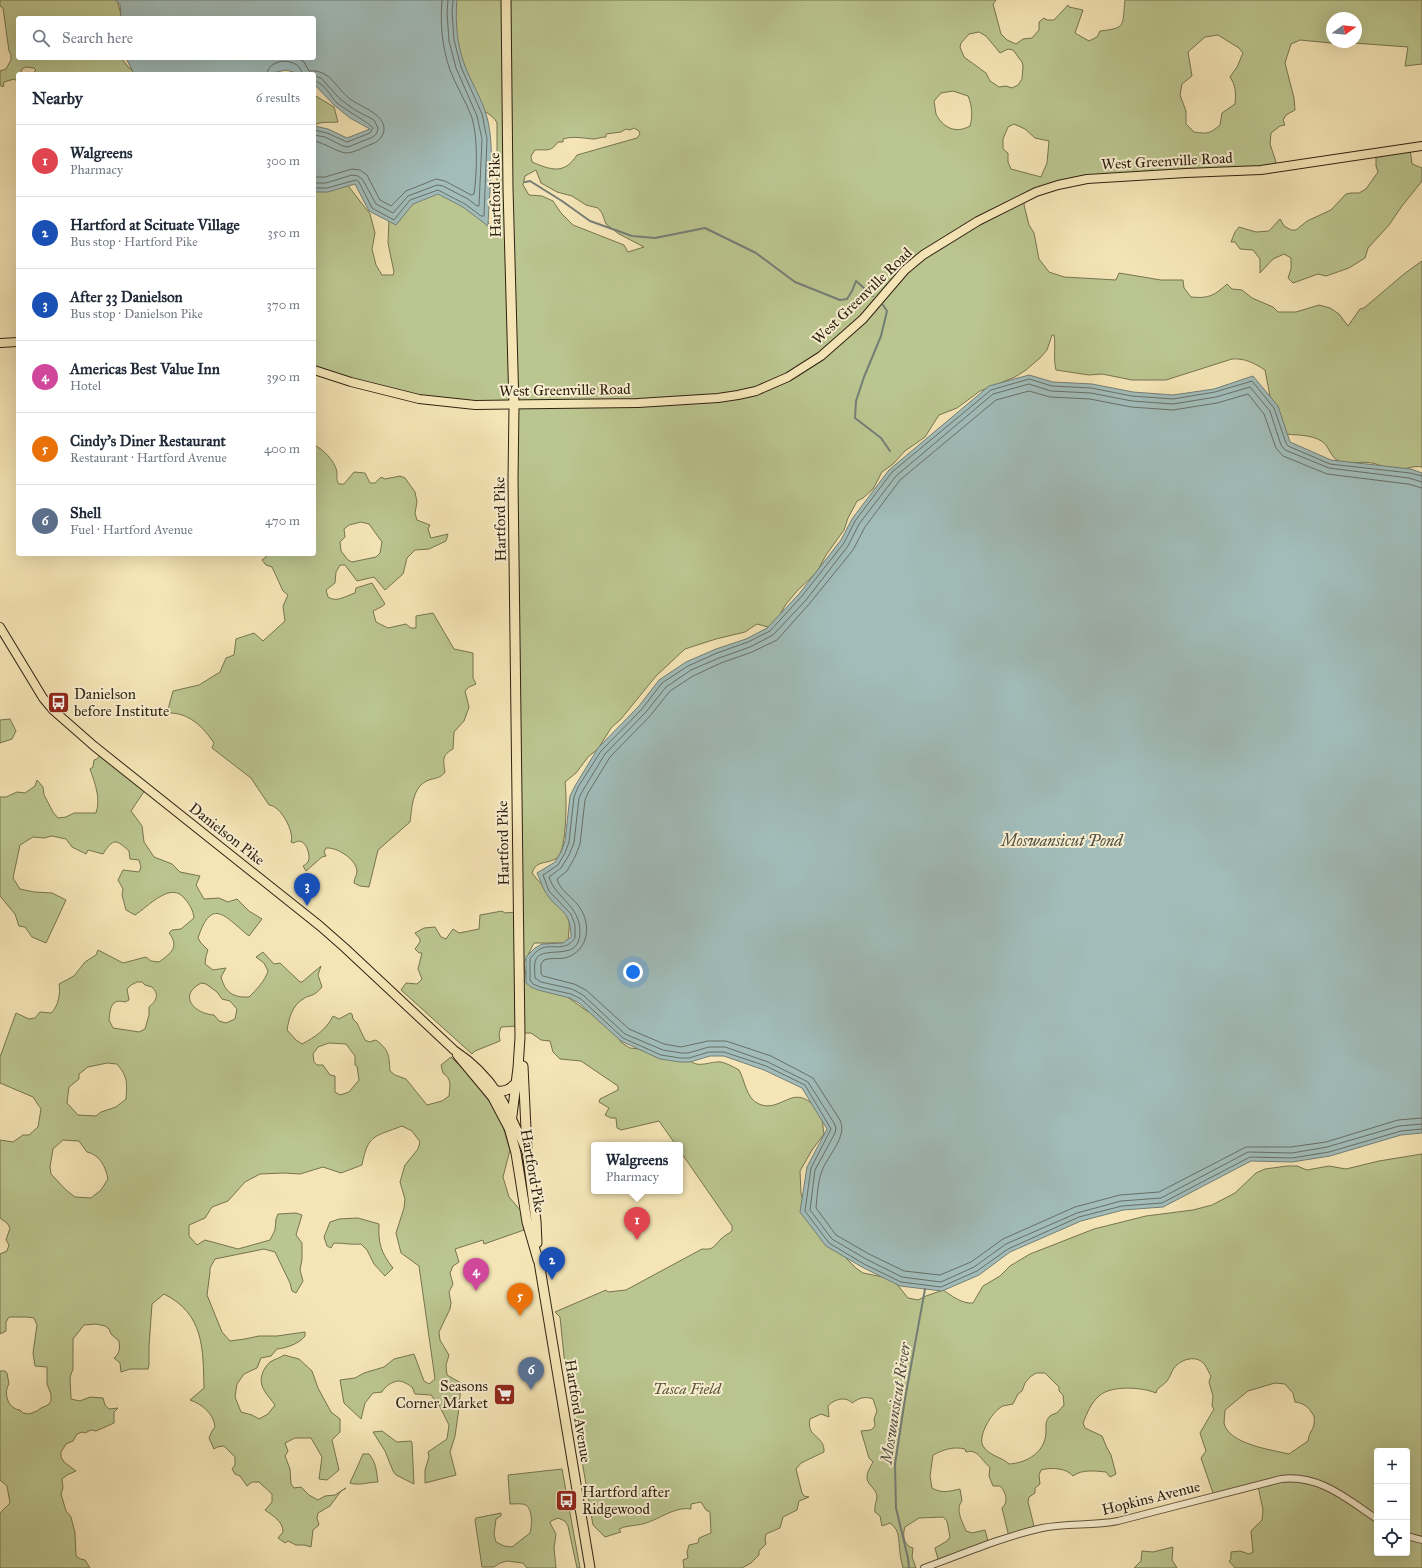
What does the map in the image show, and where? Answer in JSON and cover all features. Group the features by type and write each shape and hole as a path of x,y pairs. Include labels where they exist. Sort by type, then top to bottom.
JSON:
{"highway":[{"name":"Hartford Pike","path":"506,0 508,188 514,406 513,478 520,1037 527,1135 526,1150 536,1221 538,1260"},
{"name":"Hartford Pike","path":"520,1037 510,1131 518,1164 527,1222 538,1260 546,1306"},
{"path":"497,1091 506,1091 516,1083"},
{"name":"Hartford Avenue","path":"546,1306 590,1568"}],"main road":[{"name":"West Greenville Road","path":"316,371 351,382 419,399 475,405 514,406 718,398 756,390 788,377 821,356 863,319 905,270 943,242 978,221 1020,199 1058,185 1097,178 1282,168 1422,146"},
{"path":"0,343 16,342"},
{"name":"Danielson Pike","path":"0,627 43,698 53,710 94,746 320,926 361,962 454,1050 470,1061 497,1091 512,1116 526,1150"},
{"name":"Danielson Pike","path":"454,1050 492,1097 510,1131"}],"street":[{"name":"Hopkins Avenue","path":"924,1568 1013,1536 1042,1528 1067,1525 1103,1524 1118,1521 1293,1477 1306,1479 1328,1486 1374,1517"},
{"path":"1410,1537 1422,1540"}],"green space":[{"path":"0,0 117,0 121,16 16,16 16,60 123,60 129,68 135,72 34,72 36,70 34,68 26,67 22,69 21,72 16,72 16,80 14,79 4,82 3,87 0,85 0,71 6,69 11,60 11,55 9,51 3,8 0,6"},
{"name":"Tasca Field","path":"447,0 996,0 993,4 1001,34 1007,40 1016,44 1023,39 1032,38 1039,30 1039,22 1044,18 1047,20 1054,20 1068,5 1069,7 1083,10 1075,33 1089,41 1097,37 1100,31 1115,29 1122,24 1125,0 1422,0 1422,64 1405,66 1408,47 1362,44 1362,12 1326,12 1326,42 1300,40 1291,44 1285,63 1294,98 1295,110 1286,115 1283,120 1285,125 1280,126 1271,133 1270,144 1278,168 1100,176 1025,198 1024,205 1029,225 1034,233 1039,259 1049,272 1064,277 1116,280 1119,273 1161,280 1183,280 1184,288 1191,297 1207,297 1219,291 1227,284 1232,289 1242,290 1252,298 1273,307 1278,312 1296,312 1319,305 1330,308 1339,314 1348,326 1360,309 1364,308 1404,274 1422,261 1422,467 1412,467 1395,471 1372,463 1341,462 1333,456 1325,444 1319,439 1303,435 1281,434 1270,396 1265,370 1257,365 1241,359 1232,359 1166,380 1132,380 1102,374 1089,375 1056,370 1055,339 1054,335 1052,335 1047,350 1026,370 1015,377 980,391 957,408 939,415 925,437 905,451 893,464 882,472 873,489 857,501 848,518 844,530 826,555 817,572 786,604 775,623 768,627 757,624 745,632 685,649 656,676 621,719 611,728 598,749 588,757 576,773 565,782 566,822 563,845 557,858 539,864 532,873 558,900 566,913 569,921 568,943 534,943 524,963 527,982 559,991 587,1011 593,1011 600,1015 622,1043 630,1048 689,1060 697,1064 721,1062 728,1064 739,1070 751,1098 759,1104 767,1106 774,1105 794,1097 808,1100 821,1116 824,1134 812,1150 800,1171 801,1193 805,1209 841,1253 856,1268 863,1273 883,1277 896,1283 908,1298 918,1300 943,1290 961,1301 973,1303 983,1286 1000,1276 1010,1266 1030,1254 1094,1229 1146,1216 1193,1210 1212,1205 1235,1193 1256,1173 1265,1169 1297,1166 1307,1170 1329,1166 1346,1169 1379,1161 1422,1154 1422,1568 1235,1568 1229,1561 1231,1559 1231,1552 1240,1551 1249,1554 1253,1552 1251,1531 1262,1520 1263,1510 1258,1486 1214,1496 1201,1458 1206,1451 1200,1433 1214,1409 1212,1406 1213,1396 1209,1382 1211,1376 1202,1362 1194,1359 1185,1360 1177,1365 1156,1393 1143,1389 1127,1388 1104,1392 1096,1399 1083,1423 1085,1428 1102,1436 1111,1455 1116,1474 1110,1477 1106,1472 1089,1471 1080,1472 1073,1476 1067,1471 1058,1469 1041,1470 1039,1475 1040,1484 1035,1488 1035,1493 1029,1497 1028,1502 1035,1530 1009,1537 1002,1508 1006,1500 1004,1491 1000,1486 993,1486 989,1476 990,1467 980,1456 974,1452 966,1452 965,1449 956,1448 944,1450 933,1455 930,1476 932,1488 943,1491 960,1489 962,1501 959,1511 966,1531 972,1533 985,1530 989,1545 939,1563 935,1548 947,1541 950,1537 947,1521 943,1517 919,1518 905,1527 904,1540 910,1547 913,1548 912,1557 916,1568 903,1568 896,1529 890,1523 882,1526 880,1516 875,1512 877,1496 867,1479 868,1471 873,1462 869,1458 861,1431 871,1430 875,1426 874,1419 877,1411 873,1399 867,1398 860,1399 852,1403 843,1399 837,1400 828,1406 829,1417 821,1414 810,1419 809,1425 811,1430 822,1442 824,1452 801,1463 796,1469 802,1493 804,1496 809,1497 799,1501 797,1510 783,1517 780,1528 766,1534 766,1544 759,1551 759,1555 751,1563 742,1568 684,1568 683,1560 688,1558 687,1552 689,1545 698,1543 699,1538 711,1533 710,1512 706,1510 701,1502 691,1504 691,1509 677,1510 644,1524 624,1527 619,1529 621,1532 605,1537 593,1525 564,1356 560,1317 555,1312 606,1290 608,1292 626,1290 702,1249 709,1249 713,1247 732,1231 732,1226 683,1155 683,1142 674,1142 659,1121 621,1130 617,1128 616,1118 611,1118 605,1115 609,1108 599,1102 600,1099 618,1090 618,1086 581,1061 560,1059 553,1052 550,1041 541,1040 531,1033 519,1033 518,1026 501,1027 499,1034 500,1041 475,1051 472,1054 401,990 406,983 417,984 422,979 418,969 422,953 419,953 415,949 420,942 420,939 415,933 424,928 435,927 441,937 446,939 453,929 459,933 479,929 480,915 502,911 505,913 516,912 512,406 446,403 316,370 316,188 343,175 349,187 370,214 375,233 372,249 376,265 382,275 393,275 394,272 388,243 389,219 424,180 493,226 497,227 497,123 492,116 466,100","holes":["979,32 986,36 1000,53 1008,49 1013,50 1022,62 1022,79 1018,85 1012,88 1006,86 999,87 990,81 986,73 964,57 960,47 961,43 969,34","1218,35 1239,48 1243,53 1237,67 1230,77 1235,90 1235,104 1222,113 1220,125 1214,130 1208,133 1194,132 1186,124 1186,111 1180,95 1182,84 1192,76 1188,52 1205,37","953,91 968,96 972,111 970,126 955,129 942,123 936,114 934,101 941,93","1014,124 1025,129 1035,138 1049,141 1047,163 1041,177 1011,169 1008,162 1008,153 1003,149 1003,139 1008,127","634,128 639,131 640,134 637,138 577,155 567,166 562,168 551,169 532,162 531,156 535,150 553,148 558,142 563,142 563,139 574,137 595,139 606,137 606,134 621,132 626,129 630,130","536,170 541,183 557,192 572,196 586,205 598,208 602,213 606,224 619,234 644,247 628,252 624,245 573,225 561,213 553,201 542,196 529,195 523,185 525,176","1036,1373 1045,1373 1059,1387 1059,1391 1063,1395 1064,1405 1058,1412 1048,1418 1045,1438 1043,1445 1039,1450 1029,1459 1009,1464 989,1452 983,1446 982,1436 987,1424 999,1408 1013,1404 1018,1394 1022,1391 1025,1383","1275,1383 1285,1384 1293,1393 1295,1402 1306,1406 1314,1416 1314,1424 1308,1441 1289,1454 1252,1445 1233,1436 1227,1430 1224,1423 1225,1410 1248,1391"]},
{"path":"316,96 334,107 338,122 317,124"},
{"path":"1410,149 1412,164 1422,168 1422,181 1389,225 1368,248 1365,258 1349,268 1326,276 1318,274 1293,283 1288,278 1291,269 1291,258 1284,254 1273,259 1260,273 1260,259 1253,250 1240,249 1235,242 1231,242 1239,227 1256,232 1269,231 1280,219 1284,226 1291,230 1296,230 1307,221 1331,210 1346,194 1359,193 1366,189 1378,172 1376,166 1376,155"},
{"path":"316,446 325,452 334,464 339,484 344,484 354,472 365,473 370,483 375,483 381,477 385,479 400,476 405,478 415,492 417,502 415,513 417,520 430,525 428,529 431,538 448,534 446,541 429,549 415,550 407,558 403,574 385,590 374,577 357,581 345,565 340,565 336,572 335,583 326,590 328,597 331,599 338,599 355,593 356,588 372,583 385,604 373,611 376,622 388,628 406,624 411,628 416,628 416,616 433,613 454,649 473,653 473,678 476,684 469,687 465,691 469,707 464,721 454,732 453,749 447,753 444,758 445,772 440,777 429,780 419,787 412,804 410,822 378,850 369,887 360,886 354,883 357,874 356,867 350,858 335,849 326,848 324,852 326,856 322,857 306,871 303,866 308,862 309,857 304,843 300,841 293,843 291,842 291,832 286,820 278,809 269,805 251,778 212,748 214,743 205,731 195,722 182,715 167,713 173,691 199,685 220,672 226,658 234,655 236,639 254,633 263,641 285,621 283,606 288,595 283,591 272,567 266,565 262,560 266,557 316,556","holes":["361,522 369,524 382,542 380,553 376,557 352,562 348,560 341,551 340,542 345,537 344,529 349,525"]},
{"path":"10,719 16,731 12,739 0,743 0,720"},
{"path":"100,755 145,790 131,811 142,826 144,842 154,857 172,864 180,872 200,876 196,885 204,899 219,898 228,902 237,899 249,911 262,919 249,936 226,917 220,914 214,914 209,917 203,925 198,938 208,950 205,964 213,970 226,968 221,977 225,987 230,993 238,996 249,997 263,982 268,971 264,963 256,957 263,952 274,964 280,963 300,982 302,982 321,966 318,975 322,987 316,993 299,1002 290,1017 287,1030 296,1040 302,1044 320,1033 333,1016 339,1019 350,1013 357,1023 365,1040 369,1042 376,1040 384,1047 389,1057 390,1071 395,1075 406,1079 427,1105 442,1101 449,1096 449,1080 443,1073 441,1065 451,1057 467,1073 493,1106 503,1127 510,1150 503,1177 509,1197 521,1211 524,1230 484,1244 483,1240 455,1249 459,1262 453,1266 450,1273 453,1284 449,1292 451,1303 450,1309 439,1332 440,1340 449,1355 446,1365 447,1375 461,1383 455,1436 450,1452 456,1475 425,1483 425,1470 429,1457 428,1452 447,1439 449,1425 439,1405 431,1395 415,1394 412,1387 408,1384 401,1381 394,1382 387,1386 382,1392 373,1393 365,1403 361,1419 344,1403 340,1380 355,1378 364,1373 384,1367 394,1359 414,1354 424,1381 429,1384 435,1379 419,1266 401,1253 396,1233 404,1208 405,1199 400,1182 405,1165 418,1149 420,1142 412,1131 402,1126 379,1135 370,1142 367,1147 362,1165 341,1173 323,1167 300,1174 260,1174 245,1182 228,1201 212,1207 205,1218 189,1225 189,1236 197,1245 205,1240 238,1249 270,1240 275,1230 278,1214 296,1213 302,1215 296,1235 302,1243 300,1270 303,1281 296,1293 292,1291 290,1283 275,1252 264,1249 215,1259 210,1268 207,1295 222,1332 230,1341 259,1336 277,1336 305,1332 305,1336 296,1343 288,1347 277,1349 271,1356 261,1358 257,1368 244,1374 237,1384 235,1397 241,1412 259,1419 268,1414 275,1405 262,1386 261,1377 270,1362 284,1355 299,1359 312,1371 318,1388 331,1412 340,1419 340,1432 332,1440 339,1470 327,1480 319,1479 322,1457 311,1438 295,1438 285,1443 288,1451 285,1456 290,1469 291,1484 294,1488 301,1487 309,1495 318,1500 325,1496 335,1495 341,1491 330,1506 318,1513 317,1518 319,1525 313,1530 311,1547 296,1545 288,1541 285,1543 278,1538 283,1532 283,1528 277,1519 265,1510 272,1502 272,1494 259,1482 252,1482 247,1486 240,1476 235,1474 232,1469 235,1465 235,1457 224,1446 214,1449 209,1438 215,1427 214,1422 207,1410 190,1400 204,1388 203,1359 199,1334 194,1322 187,1312 177,1302 164,1294 152,1304 148,1369 130,1369 121,1372 120,1363 114,1358 119,1350 119,1341 105,1326 96,1324 84,1325 73,1339 73,1369 70,1377 71,1399 80,1401 90,1397 103,1398 105,1405 109,1409 118,1408 114,1412 114,1423 96,1431 91,1430 85,1433 82,1432 77,1434 73,1441 66,1444 61,1452 61,1457 64,1462 76,1471 62,1479 63,1488 61,1494 66,1511 71,1517 75,1533 76,1556 85,1560 90,1568 0,1568 0,1513 10,1503 7,1486 0,1480 0,1371 5,1371 7,1373 9,1384 6,1392 10,1404 12,1407 23,1413 29,1414 48,1405 51,1401 51,1394 47,1384 47,1367 35,1366 33,1353 37,1325 34,1318 9,1317 6,1322 6,1331 0,1334 0,1254 7,1251 9,1245 6,1240 10,1228 7,1223 0,1218 0,1140 13,1142 23,1135 29,1135 38,1127 41,1109 33,1097 0,1083 0,1057 16,1013 29,1019 35,1018 40,1012 51,1013 58,1000 60,991 59,984 74,976 85,962 96,955 98,950 123,963 146,957 151,961 159,962 173,949 174,942 169,933 172,930 181,929 194,918 193,912 185,899 179,894 173,892 153,901 135,915 126,910 122,895 123,889 118,880 123,870 139,872 141,867 139,860 130,859 129,851 118,842 109,845 103,854 88,850 86,854 72,847 66,839 52,836 44,838 33,837 20,845 13,878 20,889 34,892 52,893 66,900 46,943 32,937 25,927 19,926 15,914 0,896 0,797 6,797 17,792 25,793 35,786 37,780 43,787 44,795 58,818 66,817 74,813 96,813 98,797 90,769 93,767 94,760","holes":["137,982 142,982 145,985 152,987 156,993 156,998 149,1007 149,1015 145,1029 139,1032 113,1028 109,1020 112,1005 120,1001 125,1002 129,1000 127,989","201,983 206,984 217,992 222,999 230,1001 237,1009 235,1019 226,1023 219,1021 214,1015 207,1014 195,1008 191,1004 190,999 190,993","329,1043 346,1044 355,1056 355,1065 357,1066 359,1080 349,1092 340,1095 335,1092 335,1076 330,1075 323,1065 317,1065 314,1062 313,1054 318,1047","107,1063 117,1064 126,1080 126,1099 116,1107 101,1112 96,1116 78,1115 67,1103 69,1087 79,1079 79,1074 88,1067","63,1140 79,1141 87,1152 98,1158 106,1170 108,1179 101,1190 91,1198 75,1197 51,1174 50,1167 53,1149"]},
{"path":"358,1218 379,1224 381,1248 393,1268 385,1276 374,1264 367,1250 361,1244 334,1243 331,1248 327,1246 324,1237 330,1222 339,1219"},
{"path":"382,1431 397,1442 411,1441 414,1484 396,1475 393,1471 385,1451 373,1432"},
{"path":"363,1454 369,1454 374,1461 378,1482 360,1484 350,1483"},
{"path":"562,1469 580,1568 577,1568 568,1526 565,1521 558,1518 550,1523 556,1534 554,1548 556,1568 527,1568 523,1563 507,1561 494,1567 482,1567 475,1520 476,1518 501,1513 501,1516 496,1519 494,1534 496,1542 504,1546 512,1547 530,1533 531,1518 528,1507 523,1504 510,1504 508,1475"},
{"path":"1173,1547 1172,1560 1177,1568 1134,1568 1141,1561 1142,1551 1153,1552"}],"water":[{"path":"115,0 457,0 456,17 458,42 467,72 484,108 491,140 488,226 463,207 438,194 413,204 396,225 369,211 355,184 328,192 316,192 316,126 328,129 347,138 370,129 350,118 334,105 316,86 316,72 293,72 286,70 276,72 133,72 127,60 316,60 316,16 121,16 120,4"},
{"name":"Moswansicut Pond","path":"1029,375 1053,382 1092,384 1133,392 1173,395 1214,389 1253,376 1278,406 1290,442 1331,460 1411,469 1422,473 1422,1133 1401,1135 1330,1156 1292,1162 1251,1161 1163,1207 1123,1210 1081,1221 1010,1252 979,1275 942,1291 900,1286 862,1267 826,1246 800,1212 807,1167 827,1129 802,1088 764,1070 724,1056 710,1056 690,1062 680,1062 660,1059 621,1041 579,1003 570,998 538,990 526,983 526,957 535,948 542,944 563,943 571,937 569,921 546,893 537,873 555,862 561,852 565,841 570,796 598,748 639,706 659,680 686,662 716,649 746,639 767,628 799,594 841,540 852,519 889,470 989,386"}],"waterway":[{"name":"Moswansicut River","path":"525,182 530,181 590,221 632,236 655,238 705,228 756,253 795,282 840,300 847,299 856,281 873,296"},
{"name":"Moswansicut River","path":"883,305 887,311 881,336 856,401 855,418 881,438 890,451"},
{"name":"Moswansicut River","path":"909,1568 896,1508 895,1464 925,1289"}],"place":[{"name":"Danielson before Institute","path":"59,703"},
{"name":"After 33 Danielson","path":"307,906"},
{"name":"Walgreens","path":"637,1240"},
{"name":"Hartford at Scituate Village","path":"552,1280"},
{"name":"Americas Best Value Inn","path":"476,1291"},
{"name":"Cindy's Diner Restaurant","path":"520,1316"},
{"name":"Shell","path":"531,1390"},
{"name":"Seasons Corner Market","path":"504,1395"},
{"name":"Hartford after Ridgewood","path":"567,1501"}]}
